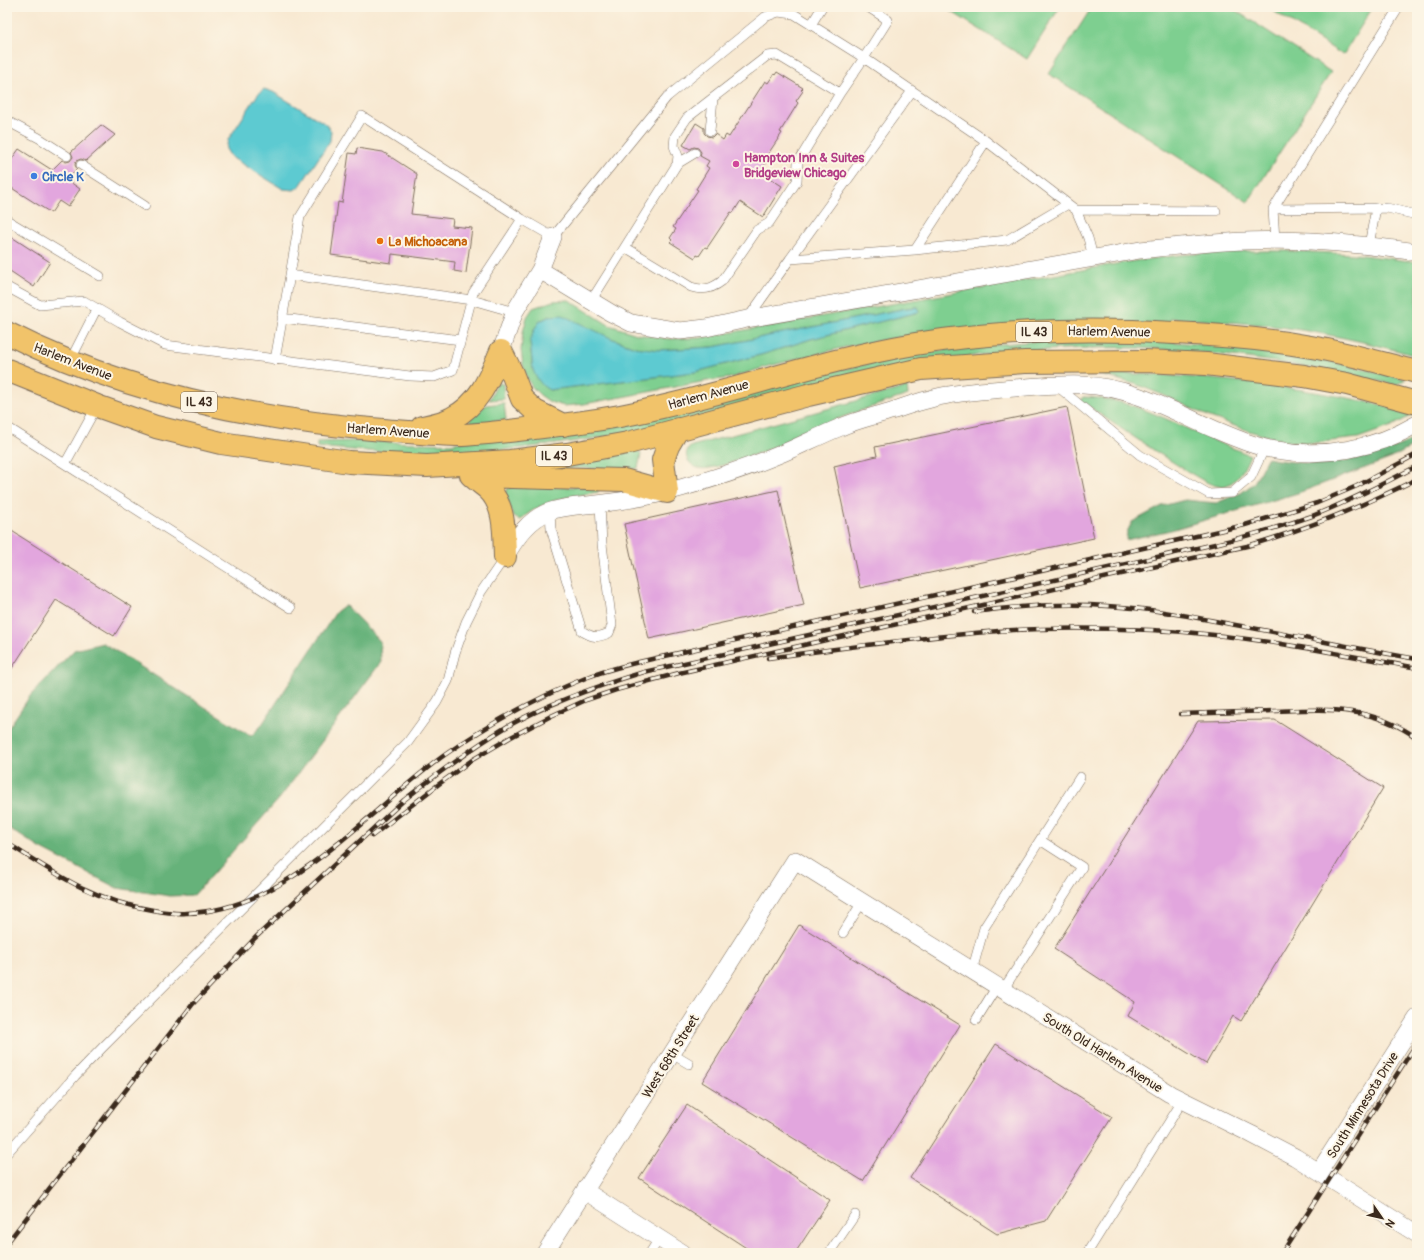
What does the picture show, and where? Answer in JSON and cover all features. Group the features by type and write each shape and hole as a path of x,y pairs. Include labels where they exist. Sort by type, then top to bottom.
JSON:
{"main road":[{"name":"Harlem Avenue","path":"7,333 29,344 107,375 174,396 221,408 335,426 401,432 462,435 563,425 620,416 679,403 806,368 867,354 916,344 1025,332 1090,330 1148,331 1260,340 1312,347 1354,355 1417,372"},
{"path":"501,351 512,373 522,399 535,411 563,425"},
{"path":"401,432 452,419 464,410 482,391 501,351"},
{"name":"Harlem Avenue","path":"7,370 156,428 221,443 349,462 428,466 510,461 567,454 628,443 867,380 922,369 1025,362 1145,361 1206,364 1304,376 1347,384 1417,403"},
{"path":"428,466 470,475 624,480 667,492 663,460 668,446 678,429"},
{"path":"470,475 489,490 497,503 504,528 505,557"}],"street":[{"path":"501,351 514,312 540,270 553,237"},
{"path":"540,270 611,313 631,322 680,331 706,328 747,319 1093,257 1140,250 1196,244 1275,240 1310,241 1417,252"},
{"path":"505,557 521,532 530,523 550,512 566,507 600,504 667,492 756,463 842,427 920,401 970,391 1056,385 1105,387 1132,393 1248,442 1275,450 1330,452 1358,448 1383,441 1406,431 1417,424"},
{"name":"South Old Harlem Avenue","path":"795,860 1170,1094 1251,1134 1319,1172 1417,1234"},
{"name":"West 68th Street","path":"545,1253 795,860"},
{"name":"South Minnesota Drive","path":"1319,1172 1417,1018"},
{"path":"584,1191 682,1253"}],"lane":[{"path":"782,7 864,58 986,141 1072,207 1088,238 1093,257"},
{"path":"811,25 822,7"},
{"path":"625,247 691,287 699,290 706,290 716,286 722,281 757,230 770,223 797,181 798,162 840,93 888,20 868,7"},
{"path":"1275,240 1273,209 1399,7"},
{"path":"275,360 300,217 362,116 422,156 553,237 667,97 764,17 778,12 794,14"},
{"path":"591,301 677,164 678,156 674,146 675,136 687,118 767,56 777,55 840,93"},
{"path":"747,319 912,91"},
{"path":"710,131 713,98"},
{"path":"7,121 39,138 67,156"},
{"path":"915,250 986,141"},
{"path":"677,164 695,153"},
{"path":"81,165 145,206"},
{"path":"790,259 915,250 1007,240 1072,207 1216,211"},
{"path":"1369,246 1376,208"},
{"path":"1273,209 1387,208 1417,215"},
{"path":"7,287 40,305 84,301 164,345 410,376 434,377 453,370 473,294 522,219"},
{"path":"7,220 100,276"},
{"path":"290,276 472,300 514,312"},
{"path":"70,361 96,308"},
{"path":"282,318 461,340"},
{"path":"1056,385 1140,455 1209,494 1232,493 1251,477 1266,447"},
{"path":"65,464 97,406"},
{"path":"7,427 291,608"},
{"path":"550,512 551,529 582,631 590,636 600,637 609,633 612,625 602,544 600,504"},
{"path":"7,1153 75,1076 102,1048 408,742 437,702 448,681 455,653 466,622 481,592 505,557"},
{"path":"972,970 984,928 1080,777"},
{"path":"976,1020 1000,988 1082,867 1040,840"},
{"path":"843,933 862,902"},
{"path":"672,1054 689,1064"},
{"path":"1087,1253 1183,1100"},
{"path":"829,1253 855,1215"},
{"path":"650,1253 659,1239"}],"green space":[{"path":"944,7 1060,7 1027,59"},
{"path":"1092,7 1230,7 1331,72 1248,202 1049,74"},
{"path":"1267,7 1373,7 1343,55"},
{"path":"1238,251 1287,251 1354,254 1417,262 1417,356 1380,346 1303,330 1265,325 1171,318 1170,323 901,337 854,345 769,366 730,378 584,404 564,406 550,402 532,387 526,376 523,365 521,350 523,332 527,317 533,308 553,301 569,300 609,325 637,334 669,339 700,338 1127,262 1181,255","holes":["918,307 919,312 811,339 764,354 695,372 549,390 533,370 530,341 535,328 540,321 550,316 635,347 659,350 713,347"]},
{"path":"1053,340 1153,340 1271,351 1338,363 1406,379 1396,385 1300,366 1236,356 1172,350 1139,348 1079,348 1038,350 978,355 617,435 568,442 520,448 447,453 383,452 317,447 317,442 359,441 450,444 810,376 926,352"},
{"path":"1094,373 1216,379 1296,389 1416,413 1392,426 1358,438 1313,443 1285,441 1249,431 1210,417 1163,395 1135,384"},
{"path":"498,383 503,384 504,399 489,400"},
{"path":"907,387 908,395 834,420 758,453 716,467 705,469 698,468 691,464 686,455 692,446"},
{"path":"1083,397 1099,398 1129,405 1171,421 1212,440 1250,455 1242,471 1234,480 1224,486 1214,485 1182,468 1118,427 1081,401"},
{"path":"504,403 506,420 471,423 470,419 486,405"},
{"path":"1417,438 1417,444 1392,458 1298,493 1171,530 1126,540 1127,532 1132,522 1162,506 1185,500 1216,503 1241,493 1254,483 1267,458 1307,463 1344,461 1380,452"},
{"path":"637,450 641,454 638,468 634,469 553,468 553,464"},
{"path":"509,487 598,487 598,492 547,503 538,507 520,520 514,517 505,493"},
{"path":"345,605 380,641 381,662 280,798 194,895 170,896 117,888 40,848 7,827 7,730 30,696 74,650 103,643 251,736 261,726 336,612"}],"water":[{"path":"264,89 273,92 326,124 331,131 330,141 300,186 294,190 283,189 231,157 226,149 228,140 258,94"},
{"path":"918,307 919,312 811,339 764,354 695,372 549,390 543,386 533,370 530,341 535,328 540,321 550,316 562,315 613,339 635,347 659,350 713,347"}],"building":[{"name":"Hampton Inn & Suites Bridgeview Chicago","path":"777,72 803,88 801,90 803,91 796,101 798,103 780,132 782,133 764,160 767,161 760,172 782,186 763,217 740,202 733,213 731,212 707,248 705,247 699,256 697,255 695,258 670,242 672,240 670,238 676,229 673,227 698,190 696,189 709,168 706,166 709,161 700,156 701,152 698,148 694,147 690,149 683,145 696,123 704,128 704,133 707,136 712,137 715,134 723,140 726,135 729,137 765,81 768,83"},
{"name":"Circle K","path":"101,125 115,135 86,161 81,159 76,161 75,165 77,169 66,179 80,189 68,207 59,201 51,213 7,185 7,166 19,149 52,170 62,160 66,162 70,161 73,157 71,152"},
{"path":"357,148 383,152 417,174 411,214 453,219 452,226 472,228 466,273 454,271 455,262 392,254 391,263 331,255 338,202 342,203 349,153 356,154"},
{"path":"7,234 50,262 34,287 7,269"},
{"path":"1067,407 1094,538 860,588 834,466 877,456 875,447"},
{"path":"778,490 804,605 649,639 624,524"},
{"path":"7,528 132,607 114,636 56,600 7,676"},
{"path":"1275,720 1383,788 1241,1021 1233,1016 1206,1064 1128,1016 1135,1002 1054,949 1198,721"},
{"path":"799,925 960,1025 863,1181 702,1082"},
{"path":"996,1044 1112,1117 1046,1221 997,1234 910,1178"},
{"path":"687,1105 830,1200 795,1253 754,1253 639,1178"}],"railway":[{"path":"7,843 76,885 112,900 132,906 174,913 224,908 259,895 293,877 325,854 416,777 446,754 497,721 533,702 588,677 644,661 1245,525 1317,503 1357,486 1417,454"},
{"path":"7,1243 192,1005 255,938 404,800 481,743 524,717 574,695 644,672 1215,544 1264,531 1325,511 1417,466"},
{"path":"372,836 472,760 511,737 586,700 616,690 679,673 1247,546 1334,517 1417,479"},
{"path":"974,612 1007,608 1057,605 1122,607 1199,618 1417,659"},
{"path":"768,658 960,634 1028,629 1089,628 1151,630 1218,635 1285,644 1417,668"},
{"path":"1181,714 1311,710 1348,711 1365,714 1383,720 1400,727 1417,738"},
{"path":"1282,1253 1417,1043"}],"place":[{"name":"Hampton Inn & Suites Bridgeview Chicago","path":"736,164"},
{"name":"Circle K","path":"34,176"},
{"name":"La Michoacana","path":"380,241"}]}
